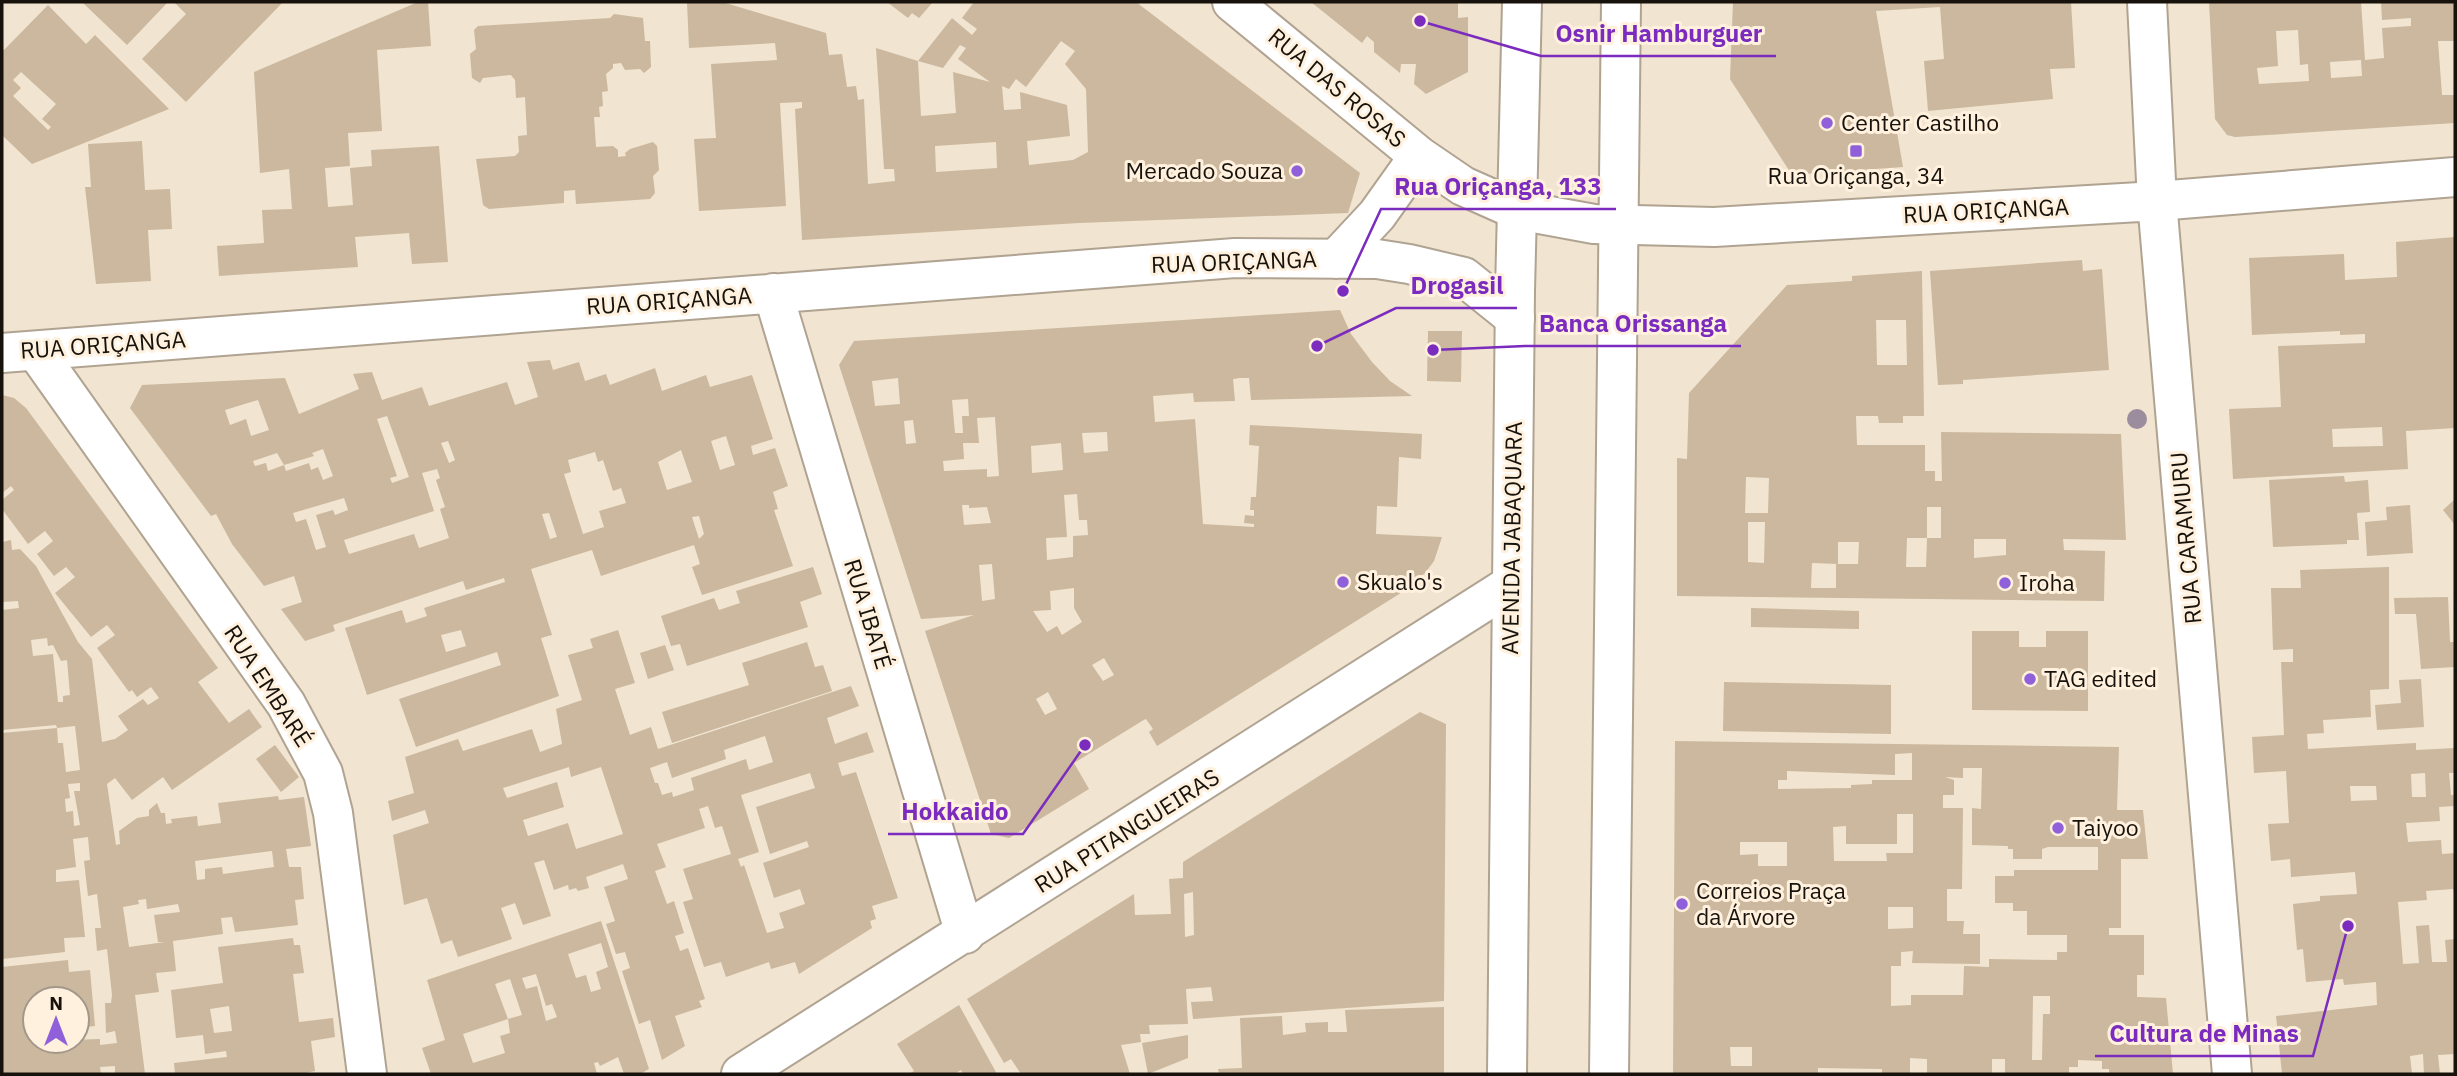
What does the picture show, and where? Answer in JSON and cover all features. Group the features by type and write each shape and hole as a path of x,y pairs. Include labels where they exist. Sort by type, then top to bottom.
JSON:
{"street":[{"name":"RUA DAS ROSAS","path":"1232,2 1419,156 1463,186 1517,210"},
{"name":"AVENIDA JABAQUARA","path":"1507,1074 1515,318 1522,2"},
{"path":"1609,1074 1621,2"},
{"name":"RUA CARAMURU","path":"2147,2 2157,201 2231,1074"},
{"name":"RUA ORIÇANGA","path":"1336,259 1377,215 1419,156"},
{"name":"RUA ORIÇANGA","path":"1517,210 1564,220 1618,226 1714,227 2157,201 2455,177"},
{"name":"RUA ORIÇANGA","path":"19,352 1235,258 1377,259 1464,278 1515,318"},
{"name":"RUA IBATÉ","path":"773,293 965,934"},
{"name":"RUA EMBARÉ","path":"19,352 286,704 323,773 333,813 367,1074"},
{"name":"RUA PITANGUEIRAS","path":"741,1074 1512,584"}],"building":[{"path":"82,2 168,2 127,45"},
{"path":"174,2 283,2 186,102 142,59 186,14"},
{"path":"418,2 428,2 431,46 377,50 382,131 348,133 350,166 325,168 328,207 353,205 350,168 372,166 371,150 439,146 448,262 412,264 409,233 355,237 358,267 219,276 217,246 264,243 262,210 292,209 289,169 260,173 254,72"},
{"path":"687,2 722,2 826,33 829,55 842,54 847,87 856,86 858,100 864,99 868,184 895,181 894,169 884,169 876,48 918,61 952,18 972,35 977,29 962,18 974,2 1136,2 1360,173 1348,213 1079,223 802,240 795,109 802,108 802,102 780,103 786,206 699,211 694,139 716,138 711,64 777,60 775,43 689,48","holes":["1061,41 1075,51 1065,64 1086,89 1088,152 1073,160 1029,165 1027,141 1070,136 1067,105 1020,92 1021,109 1004,110 1002,86 1009,89 1016,79 1026,87","960,45 966,48 958,59 990,82 953,72 956,113 921,116 918,61 943,68","996,142 997,168 936,172 935,146"]},
{"path":"887,2 933,2 919,18 912,13 908,18"},
{"path":"1311,2 1458,2 1458,18 1468,17 1468,72 1426,94 1414,84 1416,64 1401,64 1400,73 1374,52 1374,42 1367,36 1362,43"},
{"name":"Center Castilho","path":"1733,2 2071,2 2075,68 2050,69 2053,99 1928,111 1924,61 1944,59 1940,7 1876,11 1903,167 1792,175 1730,79"},
{"path":"2209,2 2361,2 2365,60 2384,58 2382,28 2411,26 2411,18 2382,20 2381,2 2455,2 2455,41 2438,41 2442,95 2455,95 2455,123 2235,137 2227,135 2215,119","holes":["2298,30 2300,65 2308,64 2309,81 2259,84 2257,68 2278,66 2276,31","2361,60 2362,76 2331,78 2330,62"]},
{"path":"48,5 86,44 95,35 169,109 32,164 2,135 2,48 4,50","holes":["21,72 56,104 42,119 51,127 48,130 13,96 21,88 13,80"]},
{"path":"614,14 643,18 645,41 650,41 651,67 644,73 640,69 625,70 621,63 613,64 613,68 606,74 608,91 602,92 603,106 599,107 600,117 594,117 596,147 613,146 618,150 618,157 626,156 625,153 630,149 653,142 657,146 659,170 653,176 655,193 650,199 576,204 575,190 564,191 564,203 489,209 483,205 476,159 515,156 519,152 518,136 527,135 525,97 516,98 515,80 511,75 483,78 480,83 472,78 470,54 476,49 474,30 478,26 610,18"},
{"path":"142,141 145,190 170,189 172,229 148,230 151,281 96,284 85,187 91,187 88,144"},
{"path":"2455,237 2455,428 2406,431 2408,469 2233,479 2229,409 2281,407 2278,346 2365,343 2365,334 2340,335 2340,331 2252,335 2249,258 2344,254 2345,280 2397,277 2396,242","holes":["2382,427 2383,446 2333,447 2332,429"]},
{"path":"2082,260 2083,271 2102,269 2109,370 1963,380 1963,384 1938,385 1930,271"},
{"path":"1922,271 1924,416 1903,416 1903,423 1879,423 1878,416 1856,416 1857,445 1925,445 1925,471 1935,471 1935,481 1942,481 1941,432 2121,434 2126,540 2063,539 2064,550 2105,551 2104,601 1677,596 1677,458 1687,459 1689,393 1787,285 1852,281 1852,276","holes":["1876,320 1906,320 1907,365 1877,365","1746,477 1769,478 1768,513 1745,513","1927,507 1941,507 1941,538 1927,538","1748,522 1765,522 1764,563 1748,562","1907,538 1927,538 1926,567 1906,567","1974,539 2006,539 2006,555 1974,558","1838,542 1859,542 1858,564 1838,564","1812,563 1836,564 1836,588 1811,588"]},
{"path":"1340,310 1351,334 1372,362 1390,381 1412,396 1251,400 1249,378 1240,378 1233,379 1235,401 1194,402 1193,393 1153,396 1155,422 1195,419 1203,524 1254,527 1254,524 1244,523 1245,515 1254,516 1254,510 1250,510 1251,497 1256,497 1259,446 1249,445 1250,425 1422,434 1421,459 1399,457 1397,507 1377,506 1376,534 1442,537 1434,561 1425,573 1404,591 1157,746 1149,732 1153,729 1146,719 1142,721 1074,763 1089,789 1009,838 991,834 925,631 974,615 921,619 839,365 854,341","holes":["898,378 900,404 875,406 872,381","968,399 969,416 962,416 963,433 955,433 952,400","995,417 999,476 987,477 987,469 944,471 943,461 964,459 963,443 979,443 977,418","913,420 916,443 906,444 904,421","1107,432 1108,451 1084,453 1082,433","1061,443 1063,470 1032,473 1031,446","1077,494 1079,520 1087,520 1088,535 1073,536 1073,557 1047,560 1046,538 1067,537 1064,495","962,505 969,505 969,508 987,507 991,523 964,525","992,564 995,599 982,601 979,565","1074,588 1074,608 1082,622 1062,635 1057,626 1047,632 1033,611 1051,610 1050,591","1104,658 1114,675 1103,681 1092,665","1048,692 1057,709 1045,715 1036,699"]},
{"path":"1428,331 1462,331 1461,382 1427,381"},
{"path":"550,360 553,370 579,362 585,381 606,374 610,385 655,368 662,391 706,375 710,387 752,375 773,439 751,446 753,455 775,448 788,486 773,492 778,509 774,510 793,566 702,595 692,567 700,564 694,545 601,576 592,550 531,569 552,635 541,638 559,696 416,747 399,699 501,665 497,652 367,695 345,628 402,610 406,623 427,616 424,608 505,582 504,578 466,590 463,581 333,625 335,631 305,641 281,609 302,602 294,576 264,586 232,544 216,514 211,516 130,408 142,385 285,378 299,414 359,389 353,374 372,372 382,400 422,387 429,406 507,382 515,405 538,397 527,362","holes":["258,400 269,430 251,436 246,419 230,425 225,410","387,416 409,477 392,483 390,478 397,476 377,419","726,436 735,465 720,470 711,441","448,441 455,460 449,463 441,443","323,449 333,476 323,480 318,467 311,470 309,463 286,471 284,465 314,456 312,453","681,450 692,482 667,490 658,462","595,452 598,462 603,460 613,491 621,488 626,503 599,511 604,527 583,534 564,474 571,472 568,460","277,453 284,465 268,471 266,463 255,466 253,461","437,469 440,478 436,480 445,507 440,509 449,538 419,548 414,534 349,554 344,540 434,511 422,473","344,498 348,510 335,515 333,510 316,515 326,547 316,550 306,519 296,522 293,513","549,513 557,537 550,539 542,514","699,516 704,534 699,539 692,517","461,630 466,646 446,652 441,635"]},
{"path":"2,395 14,398 26,408 218,668 198,682 229,723 249,709 262,727 172,790 163,777 132,800 115,778 107,784 116,845 120,844 119,831 137,818 149,816 149,810 157,803 161,813 165,813 166,824 172,823 171,819 197,816 198,826 221,823 218,803 278,796 279,800 304,797 311,846 286,849 289,867 301,867 304,899 295,900 298,925 235,932 232,917 221,918 223,934 173,941 176,971 156,973 159,992 135,995 145,1074 115,1074 115,1066 100,1067 101,1074 2,1074 2,967 68,960 69,972 90,970 95,1026 91,1026 91,985 21,985 21,1055 91,1055 91,1039 100,1039 100,1045 117,1043 115,1031 106,1033 105,1003 111,1003 112,995 107,949 97,951 95,928 101,928 97,894 88,896 84,861 90,860 88,837 73,839 76,867 56,870 56,882 79,880 85,937 64,938 65,952 2,959 2,733 57,728 56,725 2,730 2,610 19,608 18,601 2,602 2,542 11,540 12,550 20,549 36,566 78,642 92,659 102,742 115,739 128,730 118,716 143,699 148,705 159,698 151,687 137,697 132,690 129,692 97,648 115,635 107,625 91,637 55,593 75,577 66,567 54,576 37,554 53,541 45,531 28,544 2,509 2,500 14,490 11,486 2,493","holes":["47,638 48,646 53,645 61,661 67,660 70,695 63,696 63,702 58,702 53,654 33,656 31,640","75,726 80,770 66,772 63,743 58,743 57,728","80,783 80,791 74,791 80,825 74,826 73,811 66,812 65,799 70,798 68,784","272,851 274,867 223,874 222,867 205,869 205,879 197,880 195,861","146,899 147,909 178,904 180,912 154,915 158,942 165,942 129,947 123,907 139,904 138,900"]},
{"path":"2344,476 2345,482 2368,480 2370,512 2357,513 2359,540 2347,540 2347,544 2273,547 2269,480"},
{"path":"2455,499 2455,525 2443,510"},
{"path":"2410,505 2413,553 2367,556 2365,522 2387,520 2386,507"},
{"path":"813,567 822,594 800,602 808,627 687,666 680,644 671,646 661,616 714,598 719,610 740,603 736,591"},
{"path":"2389,567 2389,689 2370,690 2371,717 2323,720 2324,733 2307,734 2308,749 2416,743 2416,750 2455,748 2455,773 2449,773 2455,806 2439,807 2440,821 2406,823 2408,842 2441,840 2442,854 2455,853 2455,897 2453,889 2426,891 2427,900 2398,902 2403,964 2419,963 2416,926 2429,925 2432,962 2447,962 2445,940 2455,939 2455,1054 2438,1055 2440,1074 2424,1074 2423,1054 2410,1056 2412,1074 2282,1074 2276,1016 2377,1005 2376,982 2344,985 2343,979 2306,982 2303,949 2297,950 2293,904 2320,901 2320,896 2357,894 2355,872 2291,877 2290,859 2271,861 2268,824 2289,823 2286,771 2254,773 2252,737 2284,735 2281,662 2293,662 2293,649 2273,650 2271,588 2301,588 2300,570","holes":["2425,773 2426,797 2412,797 2411,774","2350,786 2376,786 2377,800 2351,801"]},
{"path":"2448,597 2450,642 2455,642 2455,667 2421,669 2416,614 2395,614 2394,598"},
{"path":"1751,608 1859,611 1859,629 1751,627"},
{"path":"618,630 635,683 615,689 630,735 651,727 658,749 851,686 859,706 827,718 835,744 867,732 874,752 838,763 842,776 856,772 898,898 872,906 876,919 870,921 872,928 799,974 795,962 771,969 769,962 726,977 721,962 704,967 683,902 693,899 683,869 731,854 722,826 715,828 708,806 699,809 705,828 657,844 666,867 655,871 667,904 674,901 684,933 675,936 680,951 688,948 705,999 699,1001 702,1007 675,1016 685,1046 662,1060 650,1020 639,1024 622,971 630,968 625,952 616,954 606,924 615,921 604,887 628,879 623,864 586,877 589,888 578,891 576,888 569,890 568,885 554,890 544,860 534,863 551,916 523,925 515,903 501,908 512,939 458,957 452,940 441,944 427,898 404,905 393,835 429,823 425,810 392,821 388,801 414,793 405,757 458,739 463,751 532,729 540,752 562,744 556,709 582,700 568,655 593,648 590,639","holes":["765,736 773,762 749,770 746,759 691,778 694,790 673,797 672,792 662,795 658,783 655,783 650,768 667,762 672,778 726,759 724,750","569,767 571,777 601,767 623,834 576,849 568,823 528,836 523,820 564,807 557,782 507,798 503,788","810,773 815,788 756,807 770,854 807,841 809,847 763,863 774,898 800,889 805,904 779,913 784,928 767,933 744,865 741,867 738,859 759,852 741,795"]},
{"name":"TAG edited","path":"1972,631 2019,631 2019,647 2046,647 2046,631 2088,631 2088,711 1972,710"},
{"path":"807,642 815,667 823,665 832,691 672,743 662,712 749,685 742,663"},
{"path":"665,645 674,670 648,679 640,653"},
{"path":"2421,679 2424,727 2377,730 2375,705 2401,703 2399,680"},
{"path":"1724,682 1891,685 1891,734 1723,731"},
{"path":"1420,712 1446,724 1444,1001 1193,1019 1191,1002 1213,1001 1211,987 1186,989 1188,1024 1149,1025 1150,1034 1140,1034 1141,1042 1121,1045 1130,1074 1021,1074 1011,1059 1004,1063 967,999 1134,894 1135,915 1171,914 1169,879 1183,878 1183,862","holes":["1193,892 1194,935 1185,937 1184,894"]},
{"path":"1675,741 2119,747 2117,810 2143,810 2148,859 2121,859 2121,928 2109,928 2109,935 2144,935 2144,975 2137,975 2137,997 2166,998 2173,1074 2109,1074 2109,1069 2102,1069 2102,1061 2078,1060 2078,1067 2069,1067 2069,1074 2005,1074 2005,1059 1992,1059 1992,1074 1927,1074 1927,1059 1910,1058 1910,1074 1882,1074 1882,1069 1818,1068 1818,1074 1673,1074","holes":["1912,753 1912,780 1872,780 1872,784 1851,785 1851,788 1778,789 1778,780 1787,780 1787,771 1895,775 1895,754","1963,768 1982,768 1981,809 1972,808 1972,845 2008,846 2008,849 2013,849 2013,859 2042,859 2042,849 2048,847 2098,847 2098,870 2014,870 2014,876 1995,876 1995,903 2013,903 2013,911 2027,911 2027,935 2067,935 2067,952 2057,952 2057,960 1989,959 1989,967 1964,966 1963,995 1911,995 1911,1005 1891,1006 1891,966 1901,966 1901,952 1913,951 1912,963 1980,964 1980,934 1963,934 1964,921 1947,921 1947,889 1962,889 1963,808 1943,808 1943,795 1954,795 1954,780 1945,777 1963,778","1897,814 1913,814 1913,853 1886,853 1887,861 1834,861 1833,827 1846,826 1846,844 1897,844","1740,842 1787,842 1787,866 1758,866 1758,854 1740,855","1818,892 1838,892 1838,898 1818,898","1770,893 1770,901 1746,901 1746,894","1888,907 1913,907 1913,928 1888,929","2033,996 2050,996 2050,1014 2043,1014 2042,1060 2032,1060","1730,1047 1752,1047 1752,1066 1731,1066"]},
{"path":"275,745 299,777 281,792 256,759"},
{"path":"601,921 649,1069 640,1074 624,1074 618,1057 600,1066 598,1062 594,1063 597,1074 431,1074 422,1048 445,1040 427,980","holes":["601,943 608,967 596,972 601,989 591,992 586,975 576,978 568,954","536,974 546,1006 552,1004 557,1017 546,1021 537,986 526,989 522,978","510,979 522,1015 508,1019 495,984","508,1019 510,1033 500,1036 505,1053 473,1063 463,1034"]},
{"path":"293,938 294,945 300,945 304,973 293,974 299,1022 333,1018 335,1037 311,1041 315,1071 301,1074 175,1074 174,1063 227,1057 226,1051 205,1054 203,1035 176,1038 171,990 223,983 218,947","holes":["229,1006 232,1031 214,1033 210,1009"]},
{"path":"959,1005 997,1074 963,1074 961,1070 954,1074 909,1074 914,1071 897,1044"},
{"path":"1444,1007 1444,1074 1219,1074 1218,1069 1242,1068 1240,1018 1282,1016 1283,1035 1306,1032 1305,1023 1328,1022 1328,1032 1347,1032 1345,1010"},
{"path":"1188,1035 1188,1058 1148,1074 1142,1043"}],"place":[{"name":"Osnir Hamburguer","path":"1420,21"},
{"name":"Center Castilho","path":"1827,123"},
{"name":"Rua Oriçanga, 34","path":"1856,151"},
{"name":"Mercado Souza","path":"1297,171"},
{"name":"Rua Oriçanga, 133","path":"1343,291"},
{"name":"Drogasil","path":"1317,346"},
{"name":"Banca Orissanga","path":"1433,350"},
{"name":"Skualo's","path":"1343,582"},
{"name":"Iroha","path":"2005,583"},
{"name":"TAG edited","path":"2030,679"},
{"name":"Hokkaido","path":"1085,745"},
{"name":"Taiyoo","path":"2058,828"},
{"name":"Correios Praça da Árvore","path":"1682,904"},
{"name":"Cultura de Minas","path":"2348,926"}]}
